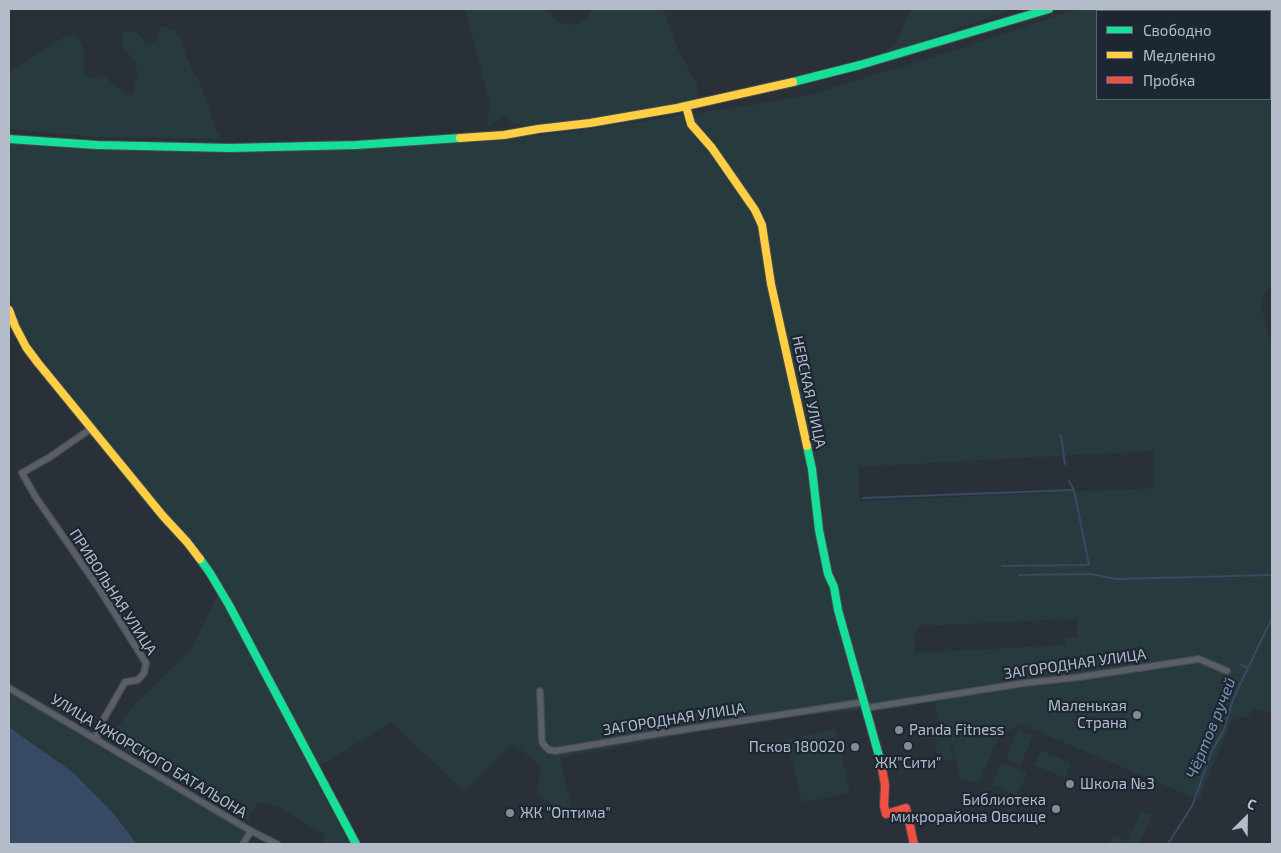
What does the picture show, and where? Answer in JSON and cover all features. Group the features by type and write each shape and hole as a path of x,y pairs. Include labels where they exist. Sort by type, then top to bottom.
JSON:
{"main road":[{"path":"9,138 97,144 230,148 356,146 504,135 590,123 686,106 790,83 860,65 1049,9"},
{"name":"НЕВСКАЯ УЛИЦА","path":"686,106 692,124 712,148 755,210 762,225 771,284 812,469 818,530 828,574 834,587 838,610 884,775 884,806 886,814 906,808 914,844"},
{"path":"9,310 26,347 163,516 187,542 210,573 229,605 356,844"}],"street":[{"name":"ПРИВОЛЬНАЯ УЛИЦА","path":"92,428 50,457 22,473 146,663 144,673 138,680 125,682 101,724 97,740"},
{"name":"ЗАГОРОДНАЯ УЛИЦА","path":"540,691 542,741 549,750 555,751 662,733 1080,677 1198,659 1227,671"},
{"name":"УЛИЦА ИЖОРСКОГО БАТАЛЬОНА","path":"9,688 251,832 277,844"},
{"path":"243,844 251,832"}],"green space":[{"path":"465,9 549,9 554,18 562,23 576,25 589,17 592,9 663,9 676,45 697,84 697,101 644,111 540,125 523,125 510,122 505,114 487,127 490,103"},
{"path":"910,9 1014,9 868,60 895,45"},
{"path":"1077,9 1257,9 1096,10 1096,100 1271,100 1271,66 1272,285 1260,300 1270,343 1272,343 1272,713 1254,708 1247,717 1233,718 1199,800 1020,724 998,738 979,783 961,779 949,736 943,736 934,700 763,720 560,758 575,822 570,821 565,812 537,794 541,767 527,754 511,744 464,791 391,722 327,762 317,765 214,569 32,346 18,322 9,297 9,143 203,152 433,145 562,133 810,95 961,48","holes":["1153,451 1154,488 859,501 859,467","1077,619 1078,637 1065,637 1065,645 915,653 914,639 918,626"]},
{"path":"164,26 175,31 182,40 186,57 202,88 216,130 221,139 96,137 9,129 9,73 64,37 74,34 81,42 85,53 83,69 85,74 99,79 104,76 126,95 132,94 137,79 136,63 122,45 122,34 126,30 137,33 149,45 157,38 160,28"},
{"path":"218,593 350,844 321,844 325,835 279,807 258,802 248,821 107,740 137,702 192,649"},
{"path":"9,692 248,833 241,844 137,844 114,814 74,773 9,727"},
{"path":"938,725 941,738 948,736 954,759 944,761 942,753 939,754 937,752 935,746 938,745 936,739 929,739 927,729"},
{"path":"835,729 850,792 802,803 787,740"},
{"path":"1018,729 1033,735 1021,765 1006,759"},
{"path":"1041,750 1071,763 1065,778 1034,765"},
{"path":"1001,763 1027,773 1017,796 992,785"},
{"path":"1141,810 1152,815 1139,844 1109,844 1113,835 1128,841"}],"water":[{"path":"9,727 74,773 114,814 137,844 9,844"}],"waterway":[{"path":"1061,435 1065,464"},
{"path":"1002,566 1089,565 1074,490 1069,481"},
{"path":"863,498 1074,490"},
{"path":"1019,575 1091,574 1116,579 1272,575"},
{"name":"Чёртов ручей","path":"1168,844 1192,806 1212,751 1224,730 1234,697 1272,618"},
{"name":"Чёртов ручей","path":"1241,665 1248,668"}],"traffic: fast":[{"path":"793,82 860,65 1049,9"},
{"path":"9,139 97,145 230,148 356,145 460,138"},
{"path":"807,446 812,469 819,530 828,574 834,587 838,610 881,763"},
{"path":"200,559 229,605 356,844"}],"traffic: slow":[{"path":"1271,30 1272,35"},
{"path":"460,138 504,135 590,123 677,108 793,82"},
{"path":"686,106 691,124 712,148 755,210 762,225 771,284 807,446"},
{"path":"9,310 26,347 38,363 200,559"}],"traffic: jam":[{"path":"881,763 885,785 884,806 886,814 906,808 914,844"}],"place":[{"name":"Маленькая Страна","path":"1137,715"},
{"name":"Panda Fitness","path":"899,730"},
{"name":"ЖК\"Сити\"","path":"908,746"},
{"name":"Псков 180020","path":"855,747"},
{"name":"Школа №3","path":"1070,784"},
{"name":"Библиотека микрорайона Овсище","path":"1056,809"},
{"name":"ЖК \"Оптима\"","path":"510,813"}]}
